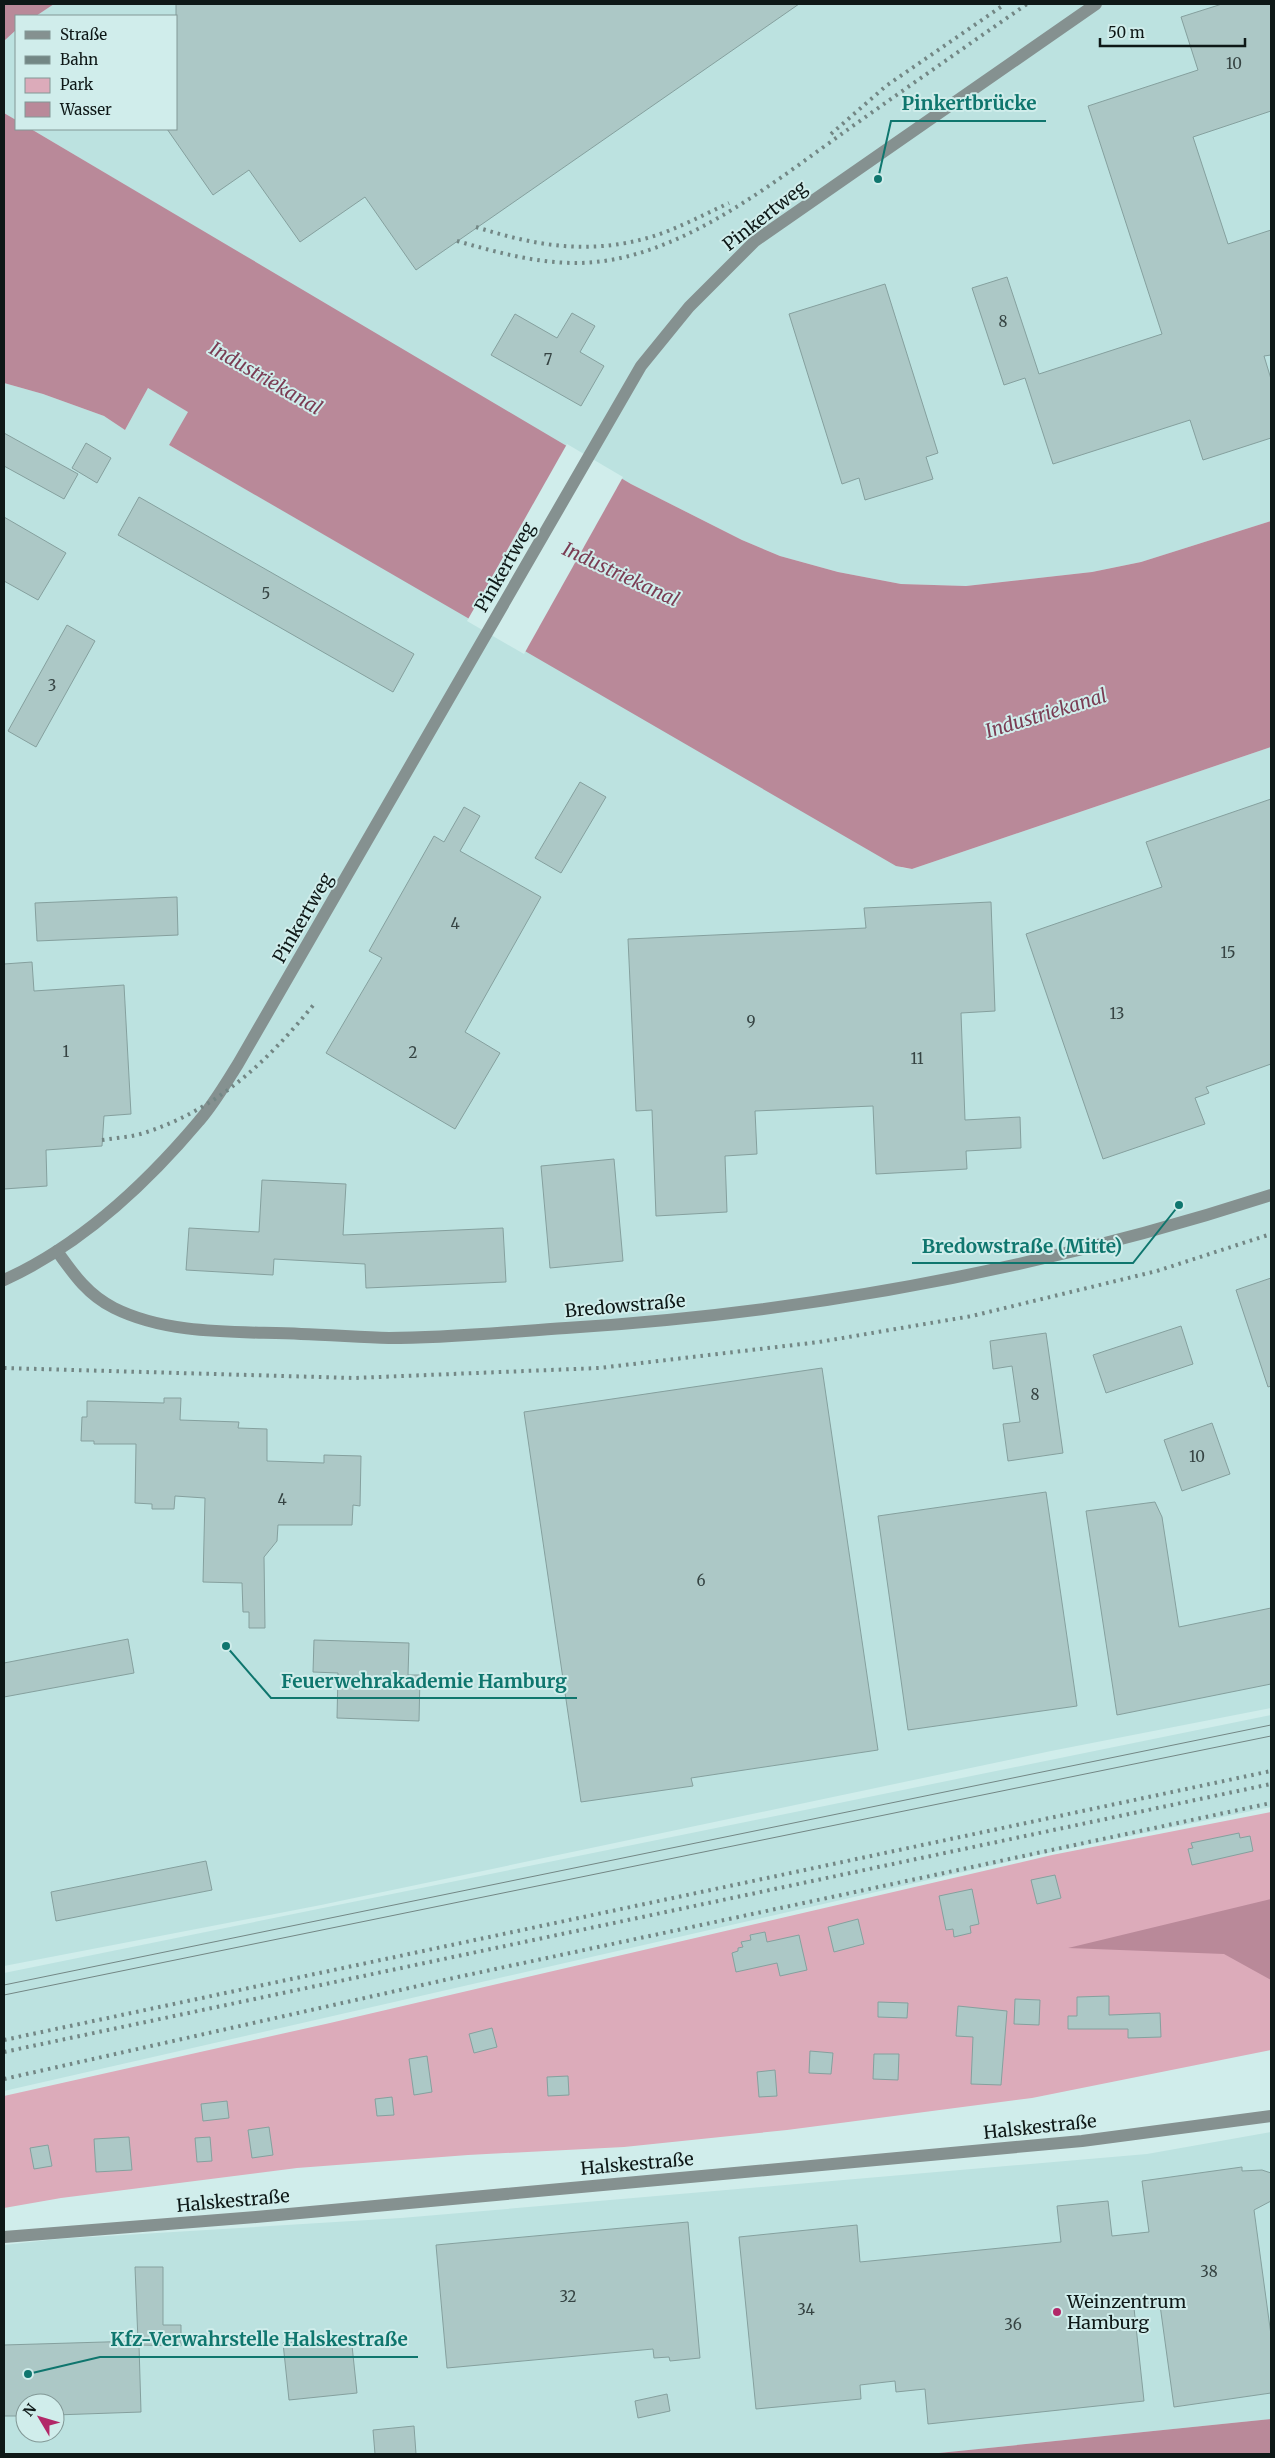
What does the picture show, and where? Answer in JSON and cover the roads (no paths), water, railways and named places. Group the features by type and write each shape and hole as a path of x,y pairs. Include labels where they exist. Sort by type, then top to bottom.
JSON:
{"street":[{"name":"Pinkertweg","path":"57,1251 104,1215 139,1184 187,1134 214,1101 238,1064 641,366 689,307 745,249 1096,4"},
{"name":"Bredowstraße","path":"57,1251 80,1284 97,1298 117,1310 156,1322 206,1330 389,1338 456,1335 641,1324 783,1307 900,1289 1180,1224 1271,1195"},
{"path":"4,1280 57,1251"},
{"name":"Halskestraße","path":"4,2236 256,2217 1082,2142 1271,2116"}],"water":[{"path":"4,4 54,4 38,15 15,15 15,31 4,41"},
{"name":"Industriekanal","path":"4,113 15,119 15,130 33,130 631,484 742,540 780,556 838,572 901,584 966,586 1092,572 1141,562 1271,521 1271,747 912,869 896,866 169,445 188,412 148,388 125,430 104,416 43,394 4,383"},
{"path":"1271,1899 1271,1980 1224,1954 1068,1948"},
{"path":"1271,2419 1271,2454 929,2454"}],"tram line":[{"path":"4,1985 1271,1725"},
{"path":"4,1995 1271,1736"}],"railway":[{"path":"831,134 886,86 1005,4"},
{"path":"457,241 501,253 561,263 613,259 650,250 686,235 755,195 1027,4"},
{"path":"476,227 498,234 541,243 584,247 606,246 628,243 661,234 729,203"},
{"path":"102,1140 144,1133 171,1123 218,1097 259,1064 297,1025 315,1003"},
{"path":"4,1368 354,1378 599,1368 819,1342 972,1316 1157,1271 1271,1234"},
{"path":"4,2040 1271,1771"},
{"path":"4,2052 1271,1784"},
{"path":"4,2079 458,1977 1271,1803"}],"place":[{"name":"Pinkertbrücke","path":"878,179"},
{"name":"Bredowstraße (Mitte)","path":"1179,1205"},
{"name":"Feuerwehrakademie Hamburg","path":"226,1646"},
{"name":"Weinzentrum Hamburg","path":"1057,2312"},
{"name":"Kfz-Verwahrstelle Halskestraße","path":"28,2374"}]}
